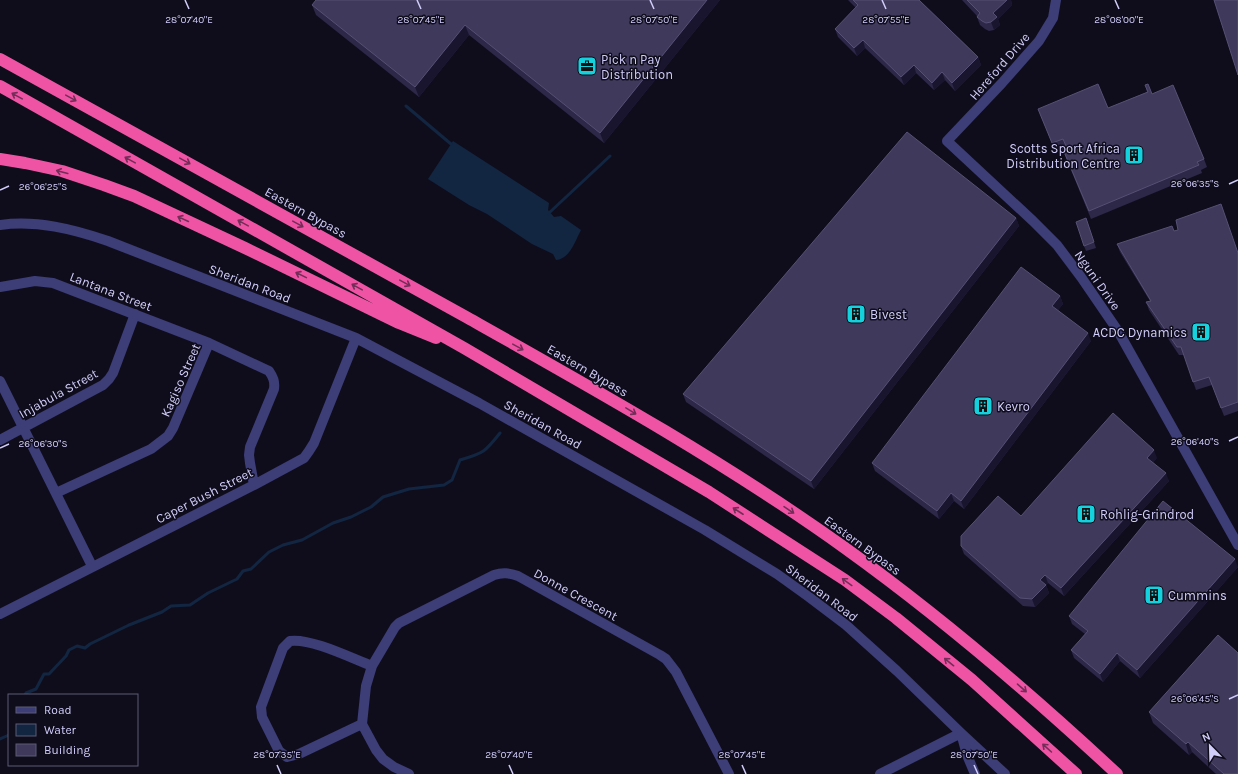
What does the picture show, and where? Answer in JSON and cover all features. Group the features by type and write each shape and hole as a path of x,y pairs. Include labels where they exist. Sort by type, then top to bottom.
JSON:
{"highway":[{"name":"Eastern Bypass","path":"0,58 582,382 731,470 844,548 911,598 992,663 1071,731 1117,774"},
{"path":"0,86 464,348 709,492 845,580 896,618 972,680 1076,774"},
{"path":"0,159 62,171 134,196 245,248 398,323 418,332 464,348"}],"street":[{"name":"Hereford Drive","path":"948,141 1002,84 1039,41 1053,18 1056,0"},
{"name":"Nguni Drive","path":"948,141 1033,221 1057,246 1082,277 1118,331 1238,545"},
{"name":"Sheridan Road","path":"0,225 39,225 80,232 108,241 356,338 479,403 630,487 777,574 810,597 871,647 1005,774"},
{"name":"Lantana Street","path":"0,287 35,281 53,283 209,343"},
{"name":"Injabula Street","path":"0,440 103,385 113,373 135,314"},
{"name":"Caper Bush Street","path":"0,614 296,463 309,452 314,443 356,338"},
{"name":"Kagiso Street","path":"56,493 151,449 168,436 209,343 262,367 268,371 275,382 274,389 250,447 249,455 254,485"},
{"path":"0,381 92,566"},
{"name":"Donne Crescent","path":"362,724 366,686 372,666 395,627 400,623 494,575 510,573 666,659 676,672 729,774"},
{"path":"372,666 304,641 290,641 283,648 261,707 262,717 279,751 287,757 299,754 362,724 376,750 383,759 394,767 409,774"},
{"path":"880,774 961,733 967,755 975,774"}],"water":[{"path":"453,141 549,203 548,210 554,217 561,216 581,230 574,244 565,256 556,260 553,254 532,244 487,214 469,205 428,179"}],"building":[{"name":"Pick n Pay Distribution","path":"316,0 707,0 600,133 465,25 415,87 312,5"},
{"path":"853,0 919,0 978,57 952,83 942,72 932,83 914,65 901,77 863,40 854,48 835,29 858,5"},
{"path":"967,0 1007,0 993,13 997,17 991,22 986,23 977,17 980,13"},
{"path":"1214,0 1238,0 1238,75"},
{"name":"Scotts Sport Africa Distribution Centre","path":"1098,84 1108,108 1148,92 1145,85 1148,84 1152,94 1173,85 1204,159 1197,162 1199,165 1089,211 1062,147 1066,146 1063,139 1052,143 1038,109"},
{"name":"Bivest","path":"907,132 1016,218 811,481 683,394"},
{"name":"ACDC Dynamics","path":"1221,204 1238,253 1238,402 1221,408 1209,377 1193,382 1181,347 1177,347 1146,302 1151,301 1117,244 1172,226 1174,231 1178,230 1176,220"},
{"path":"1086,218 1094,242 1084,246 1076,222"},
{"name":"Kevro","path":"1021,267 1060,296 1052,306 1088,333 961,501 951,493 937,511 872,463"},
{"name":"Rohlig-Grindrod","path":"1113,413 1154,450 1147,458 1166,473 1061,588 1045,575 1040,580 1046,585 1032,599 1020,598 961,546 961,536 998,496 1021,516"},
{"name":"Cummins","path":"1163,501 1235,559 1137,670 1117,653 1100,674 1071,650 1088,631 1069,616"},
{"path":"1218,635 1238,653 1238,774 1224,774 1188,742 1186,744 1149,712"}],"waterway":[{"path":"406,106 451,144"},
{"path":"550,212 610,156"},
{"path":"26,694 36,689 44,674 49,674 66,656 69,650 77,646 85,648 90,644 129,625 162,612 171,606 190,605 208,593 237,579 243,571 251,569 269,552 283,545 302,540 333,523 351,517 371,507 383,497 409,489 444,485 452,480 460,460 474,456 483,451 500,433"},
{"path":"0,739 8,735"}],"place":[{"name":"Pick n Pay Distribution","path":"587,66"},
{"name":"Scotts Sport Africa Distribution Centre","path":"1134,155"},
{"name":"Bivest","path":"856,314"},
{"name":"ACDC Dynamics","path":"1201,332"},
{"name":"Kevro","path":"983,406"},
{"name":"Rohlig-Grindrod","path":"1086,514"},
{"name":"Cummins","path":"1154,595"}]}
